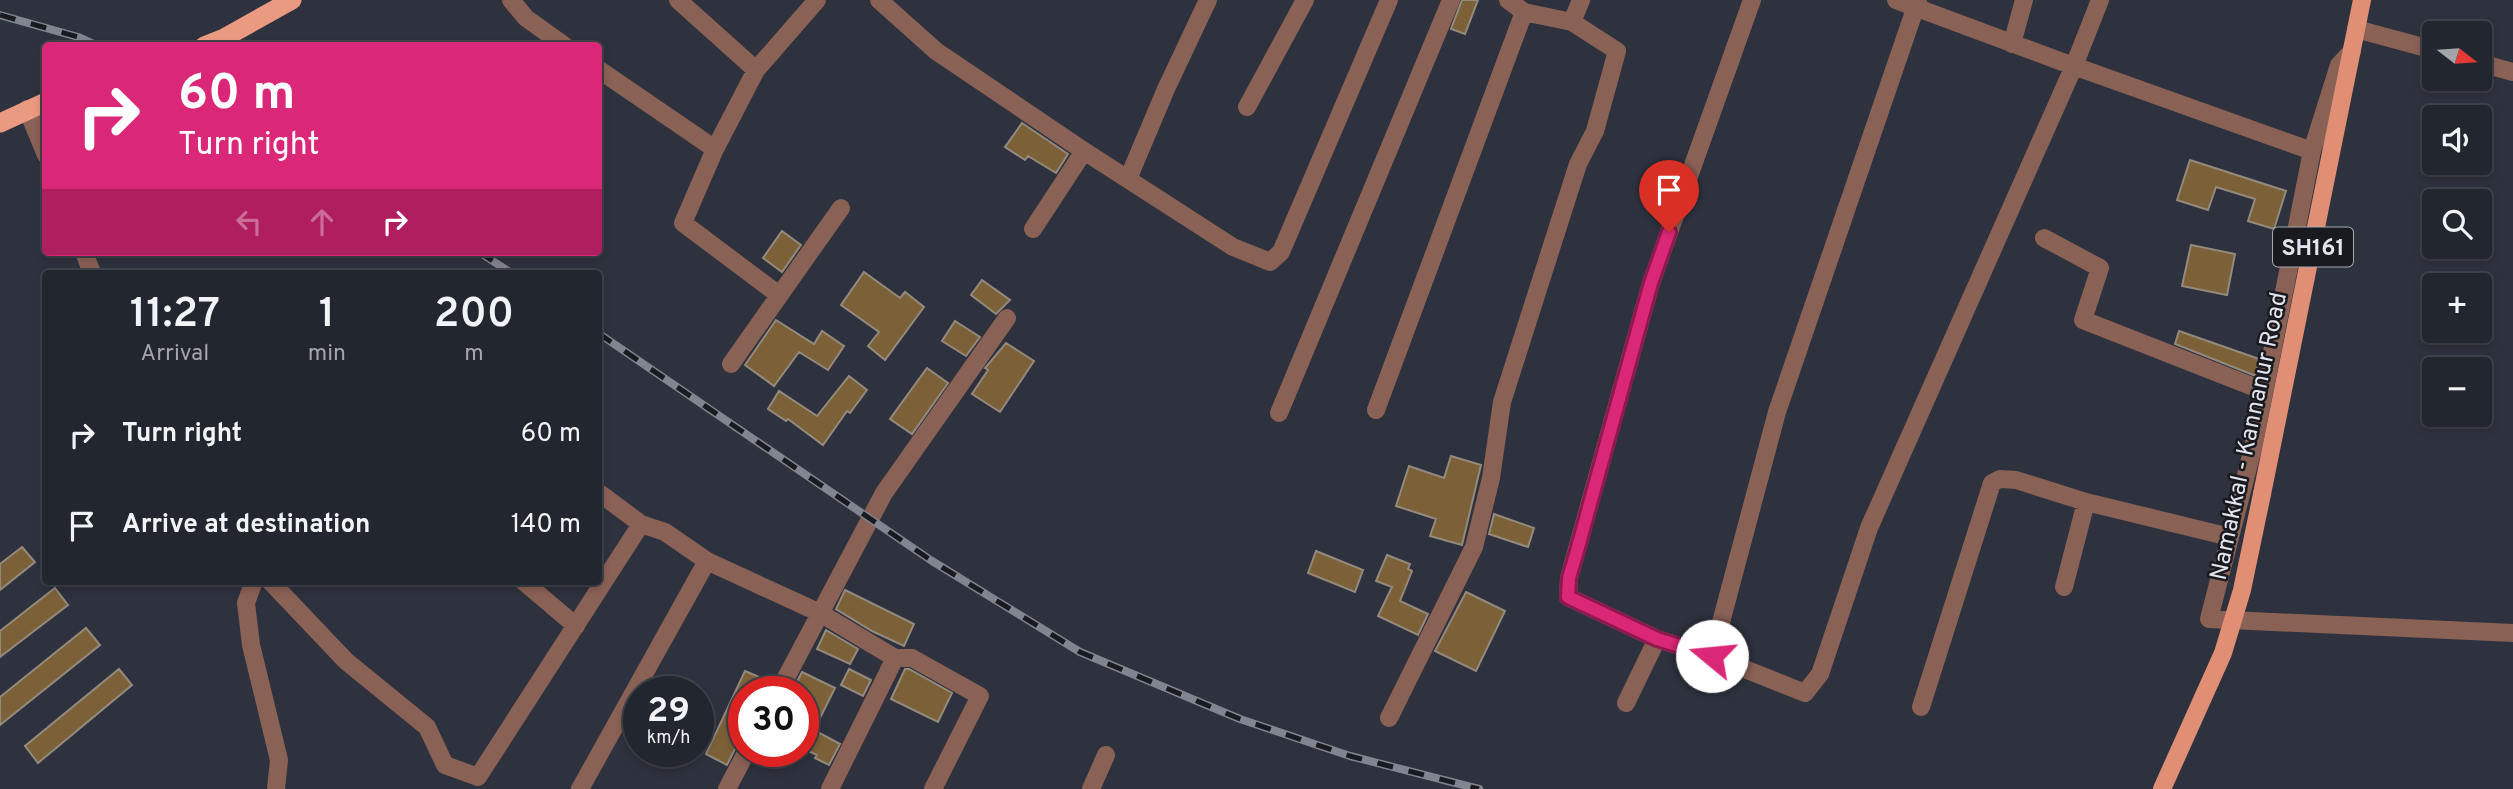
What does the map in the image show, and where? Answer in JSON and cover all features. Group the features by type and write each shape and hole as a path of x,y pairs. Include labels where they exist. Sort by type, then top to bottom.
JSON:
{"highway":[{"path":"214,42 292,0"}],"main road":[{"name":"Namakkal - Kannanur Road","path":"2162,789 2223,653 2242,590 2362,0"}],"street":[{"path":"511,0 526,18 559,42"},
{"path":"678,0 756,70"},
{"path":"779,295 683,222 715,149 756,70 817,0"},
{"path":"879,0 936,51 1084,151 1233,247 1270,262 1281,252 1389,0"},
{"path":"1128,179 1208,0"},
{"path":"1247,107 1305,0"},
{"path":"1279,413 1451,0"},
{"path":"1388,718 1474,547 1492,478 1502,402 1578,164 1595,131 1618,51 1572,22 1524,12 1508,0"},
{"path":"1572,22 1581,0"},
{"path":"1752,0 1651,283 1569,578 1568,597 1657,639 1712,656 1805,693 1819,674 1869,528 2074,66 2100,0"},
{"path":"1896,0 1917,4 2012,44 2312,150"},
{"path":"2012,44 2024,0"},
{"path":"1712,656 1777,412 1917,4"},
{"path":"1376,410 1524,12"},
{"path":"2356,29 2422,47"},
{"path":"2352,51 2339,65 2312,150 2253,448 2209,619 2513,633"},
{"path":"2492,66 2513,72"},
{"path":"602,72 715,149"},
{"path":"21,112 42,148"},
{"path":"1032,229 1084,151"},
{"path":"731,364 841,208"},
{"path":"2044,238 2100,268 2083,320 2264,391"},
{"path":"787,676 884,493 1007,318"},
{"path":"1921,707 1992,483 2000,479 2016,480 2086,502 2230,537"},
{"path":"602,495 641,524 665,532 707,561 820,613 895,658 912,658 980,696 933,789"},
{"path":"2064,587 2086,502"},
{"path":"274,585 346,661 427,727 445,765 478,777 641,524"},
{"path":"580,789 707,561"},
{"path":"253,585 246,603 251,645 279,760 276,789"},
{"path":"528,585 576,626"},
{"path":"1626,704 1657,639"},
{"path":"830,789 895,658"},
{"path":"1091,789 1106,755"},
{"path":"727,789 739,767"}],"building":[{"path":"1462,0 1478,0 1465,34 1451,29"},
{"path":"1022,123 1068,154 1056,173 1028,156 1025,160 1005,147"},
{"path":"2190,160 2286,191 2274,229 2248,221 2255,199 2216,187 2208,210 2177,200"},
{"path":"782,231 801,245 782,272 763,258"},
{"path":"2191,245 2235,254 2227,295 2182,286"},
{"path":"864,272 900,298 905,292 924,307 885,360 868,346 879,332 841,305"},
{"path":"982,280 1010,300 996,314 971,295"},
{"path":"776,320 814,344 822,331 844,346 828,370 799,352 774,386 745,365"},
{"path":"955,321 980,337 966,356 942,341"},
{"path":"2179,331 2259,359 2256,376 2175,344"},
{"path":"1006,343 1034,361 1000,412 972,394 988,370 985,368"},
{"path":"927,368 948,383 912,434 890,419"},
{"path":"849,376 867,390 850,413 847,411 823,445 788,419 786,421 768,409 779,391 817,416"},
{"path":"1451,456 1481,465 1462,545 1430,536 1436,519 1396,506 1409,466 1444,478"},
{"path":"1494,514 1534,528 1528,547 1489,534"},
{"path":"22,547 35,562 0,590 0,564"},
{"path":"1316,551 1363,570 1355,592 1308,573"},
{"path":"1387,555 1410,564 1408,569 1412,571 1400,601 1428,614 1418,635 1378,616 1392,587 1376,581"},
{"path":"55,588 68,605 0,657 0,631"},
{"path":"845,590 914,624 904,646 872,631 836,609"},
{"path":"1466,592 1505,611 1476,671 1435,651"},
{"path":"86,628 100,645 0,725 0,697"},
{"path":"826,630 858,649 850,664 817,649"},
{"path":"119,669 132,685 38,763 25,746"},
{"path":"849,669 871,680 863,696 841,685"},
{"path":"905,669 952,693 938,722 891,699"},
{"path":"745,671 757,676 743,676"},
{"path":"819,680 835,688 819,720"},
{"path":"728,707 727,765 714,758 714,737"},
{"path":"819,733 840,744 829,765 819,760"}],"railway":[{"path":"0,15 89,42"},
{"path":"485,256 506,270"},
{"path":"602,336 932,561 1080,652 1240,719 1350,756 1479,789"}],"route":[{"path":"1669,232 1651,283 1569,578 1568,597 1657,639 1712,656"}]}
